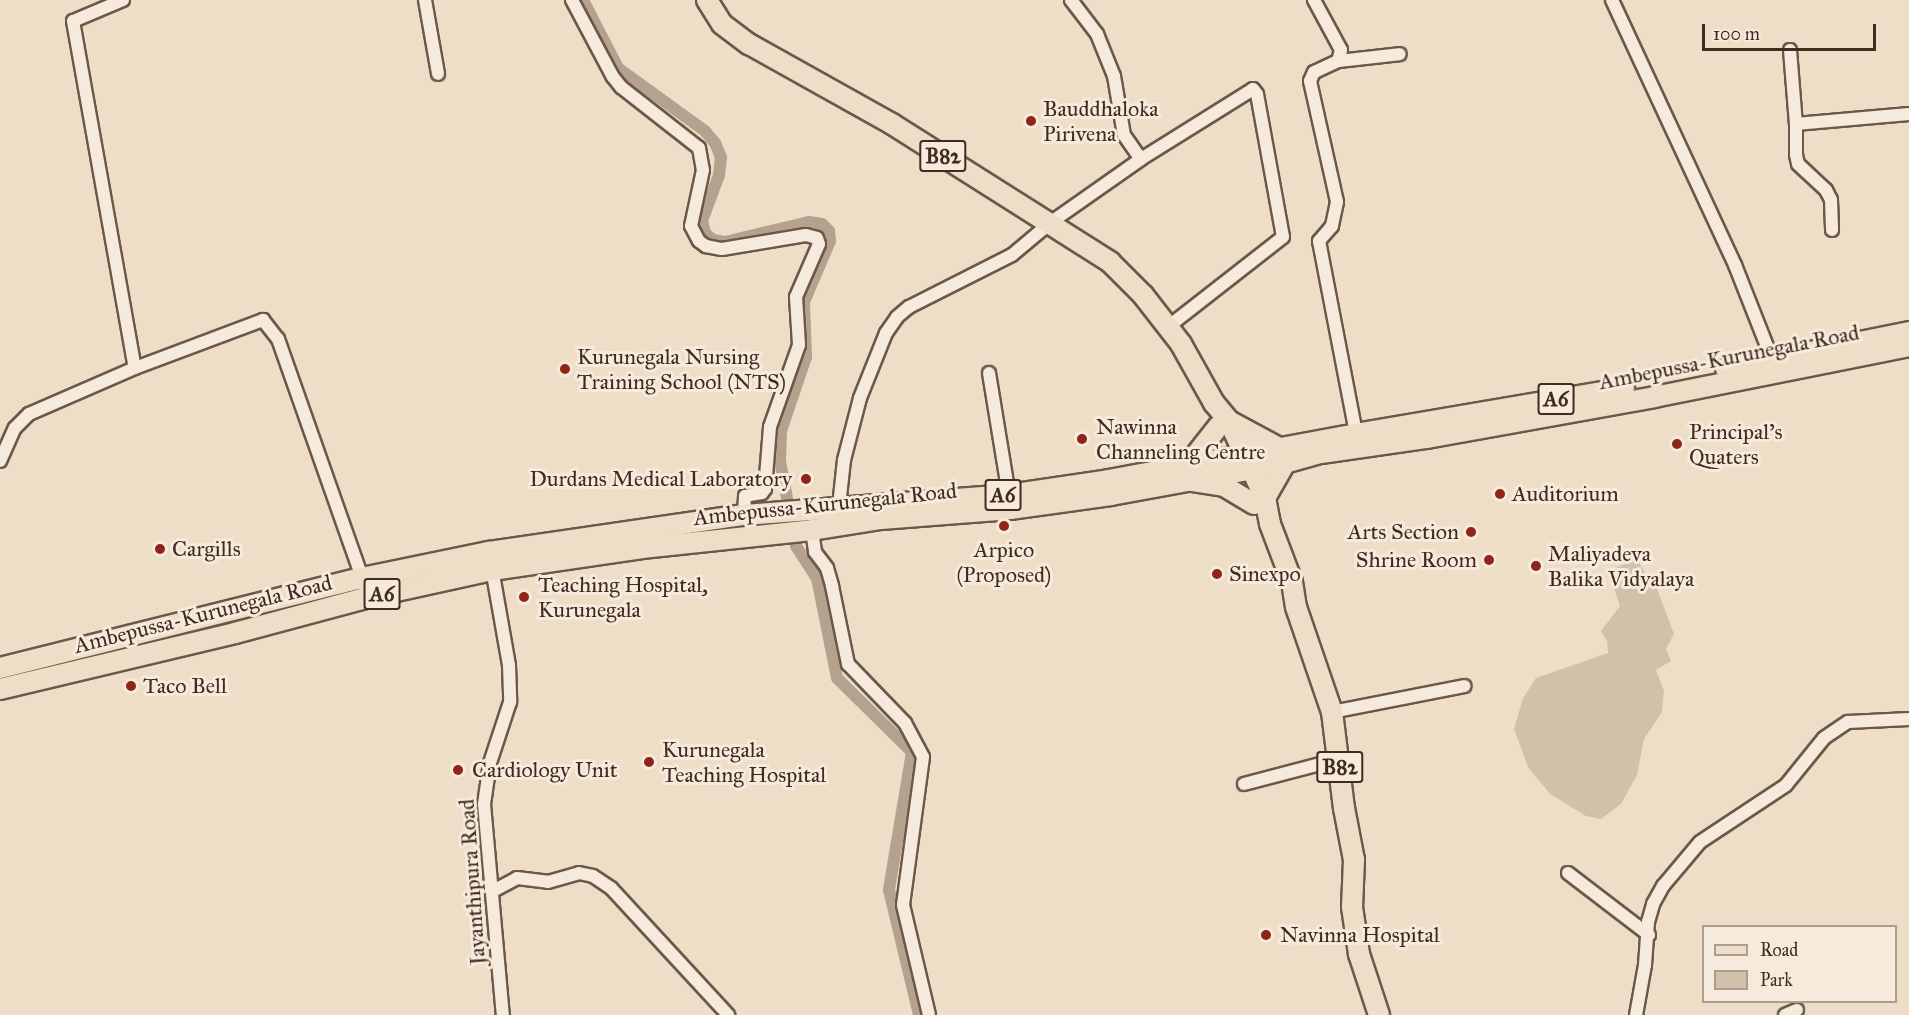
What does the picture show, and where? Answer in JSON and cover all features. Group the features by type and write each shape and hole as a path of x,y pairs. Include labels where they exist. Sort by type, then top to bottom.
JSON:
{"main road":[{"name":"B82","path":"707,0 722,24 749,45 892,124 1110,262 1169,326 1214,403 1270,524 1292,582 1296,607 1332,712 1344,808 1354,860 1352,907 1359,954 1379,1015"},
{"name":"Ambepussa-Kurunegala Road","path":"491,561 812,530 881,519 1021,508 1282,455 1356,434 1659,382 1909,332"},
{"name":"Ambepussa-Kurunegala Road","path":"1282,455 1321,453 1427,438 1654,397 1909,346"},
{"path":"1224,424 1282,455 1260,501 1185,473 1196,455 1224,424"},
{"name":"Ambepussa-Kurunegala Road","path":"0,668 491,561 744,515 839,506 1009,495 1185,473"},
{"name":"Ambepussa-Kurunegala Road","path":"0,689 235,633 366,588"}],"street":[{"path":"123,0 73,21 135,368"},
{"path":"425,0 438,74"},
{"path":"572,0 612,77 632,97 699,148 702,170 691,226 699,241 714,249 722,249 806,235 817,238 819,244 796,297 799,345 770,427 765,489 762,493 746,496 744,515"},
{"path":"1071,0 1097,34 1114,76 1124,135 1141,159"},
{"path":"1314,0 1341,50 1338,61"},
{"path":"1612,0 1735,265 1772,359"},
{"path":"1790,50 1798,164 1826,190 1831,200 1832,230"},
{"path":"1356,434 1319,241 1332,226 1337,202 1310,81 1314,72 1338,61 1400,54"},
{"path":"839,506 844,460 860,398 886,333 897,317 909,307 1012,255 1050,223 1141,159 1253,89 1257,94 1283,237 1169,326"},
{"path":"1796,124 1909,114"},
{"path":"0,461 15,428 28,414 135,368 263,320 278,339 366,588"},
{"path":"988,373 1009,495"},
{"path":"812,530 814,552 826,568 832,586 848,664 906,723 923,758 903,905 928,1015"},
{"name":"Jayanthipura Road","path":"491,561 509,665 510,702 490,763 484,804 503,1015"},
{"path":"1332,712 1464,687"},
{"path":"1636,1015 1649,935 1648,922 1653,904 1664,886 1700,842 1786,785 1824,738 1848,722 1909,718"},
{"path":"1244,784 1339,759"},
{"path":"493,891 517,878 548,882 579,873 593,876 619,896 728,1015"},
{"path":"1568,873 1649,935"}],"green space":[{"path":"1637,559 1648,578 1654,581 1674,634 1666,649 1671,661 1656,670 1664,691 1662,712 1644,739 1637,775 1621,804 1601,819 1586,816 1550,794 1528,767 1514,729 1523,698 1536,678 1608,653 1607,641 1601,631 1620,606 1608,571"}],"waterway":[{"path":"583,0 618,68 705,131 715,143 721,157 719,175 702,221 705,233 713,240 725,242 809,222 822,224 829,231 830,241 804,302 806,357 781,431 780,461 796,546 817,578 837,678 912,752 889,890 919,1015"}],"place":[{"name":"Bauddhaloka Pirivena","path":"1031,121"},
{"name":"Kurunegala Nursing Training School (NTS)","path":"565,369"},
{"name":"Nawinna Channeling Centre","path":"1082,439"},
{"name":"Principal's Quaters","path":"1677,444"},
{"name":"Durdans Medical Laboratory","path":"806,479"},
{"name":"Auditorium","path":"1500,494"},
{"name":"Arpico (Proposed)","path":"1004,526"},
{"name":"Arts Section","path":"1471,532"},
{"name":"Cargills","path":"160,549"},
{"name":"Shrine Room","path":"1489,560"},
{"name":"Maliyadeva Balika Vidyalaya","path":"1536,566"},
{"name":"Sinexpo","path":"1217,574"},
{"name":"Teaching Hospital, Kurunegala","path":"524,597"},
{"name":"Taco Bell","path":"131,686"},
{"name":"Kurunegala Teaching Hospital","path":"649,762"},
{"name":"Cardiology Unit","path":"458,770"},
{"name":"Navinna Hospital","path":"1266,935"}]}
